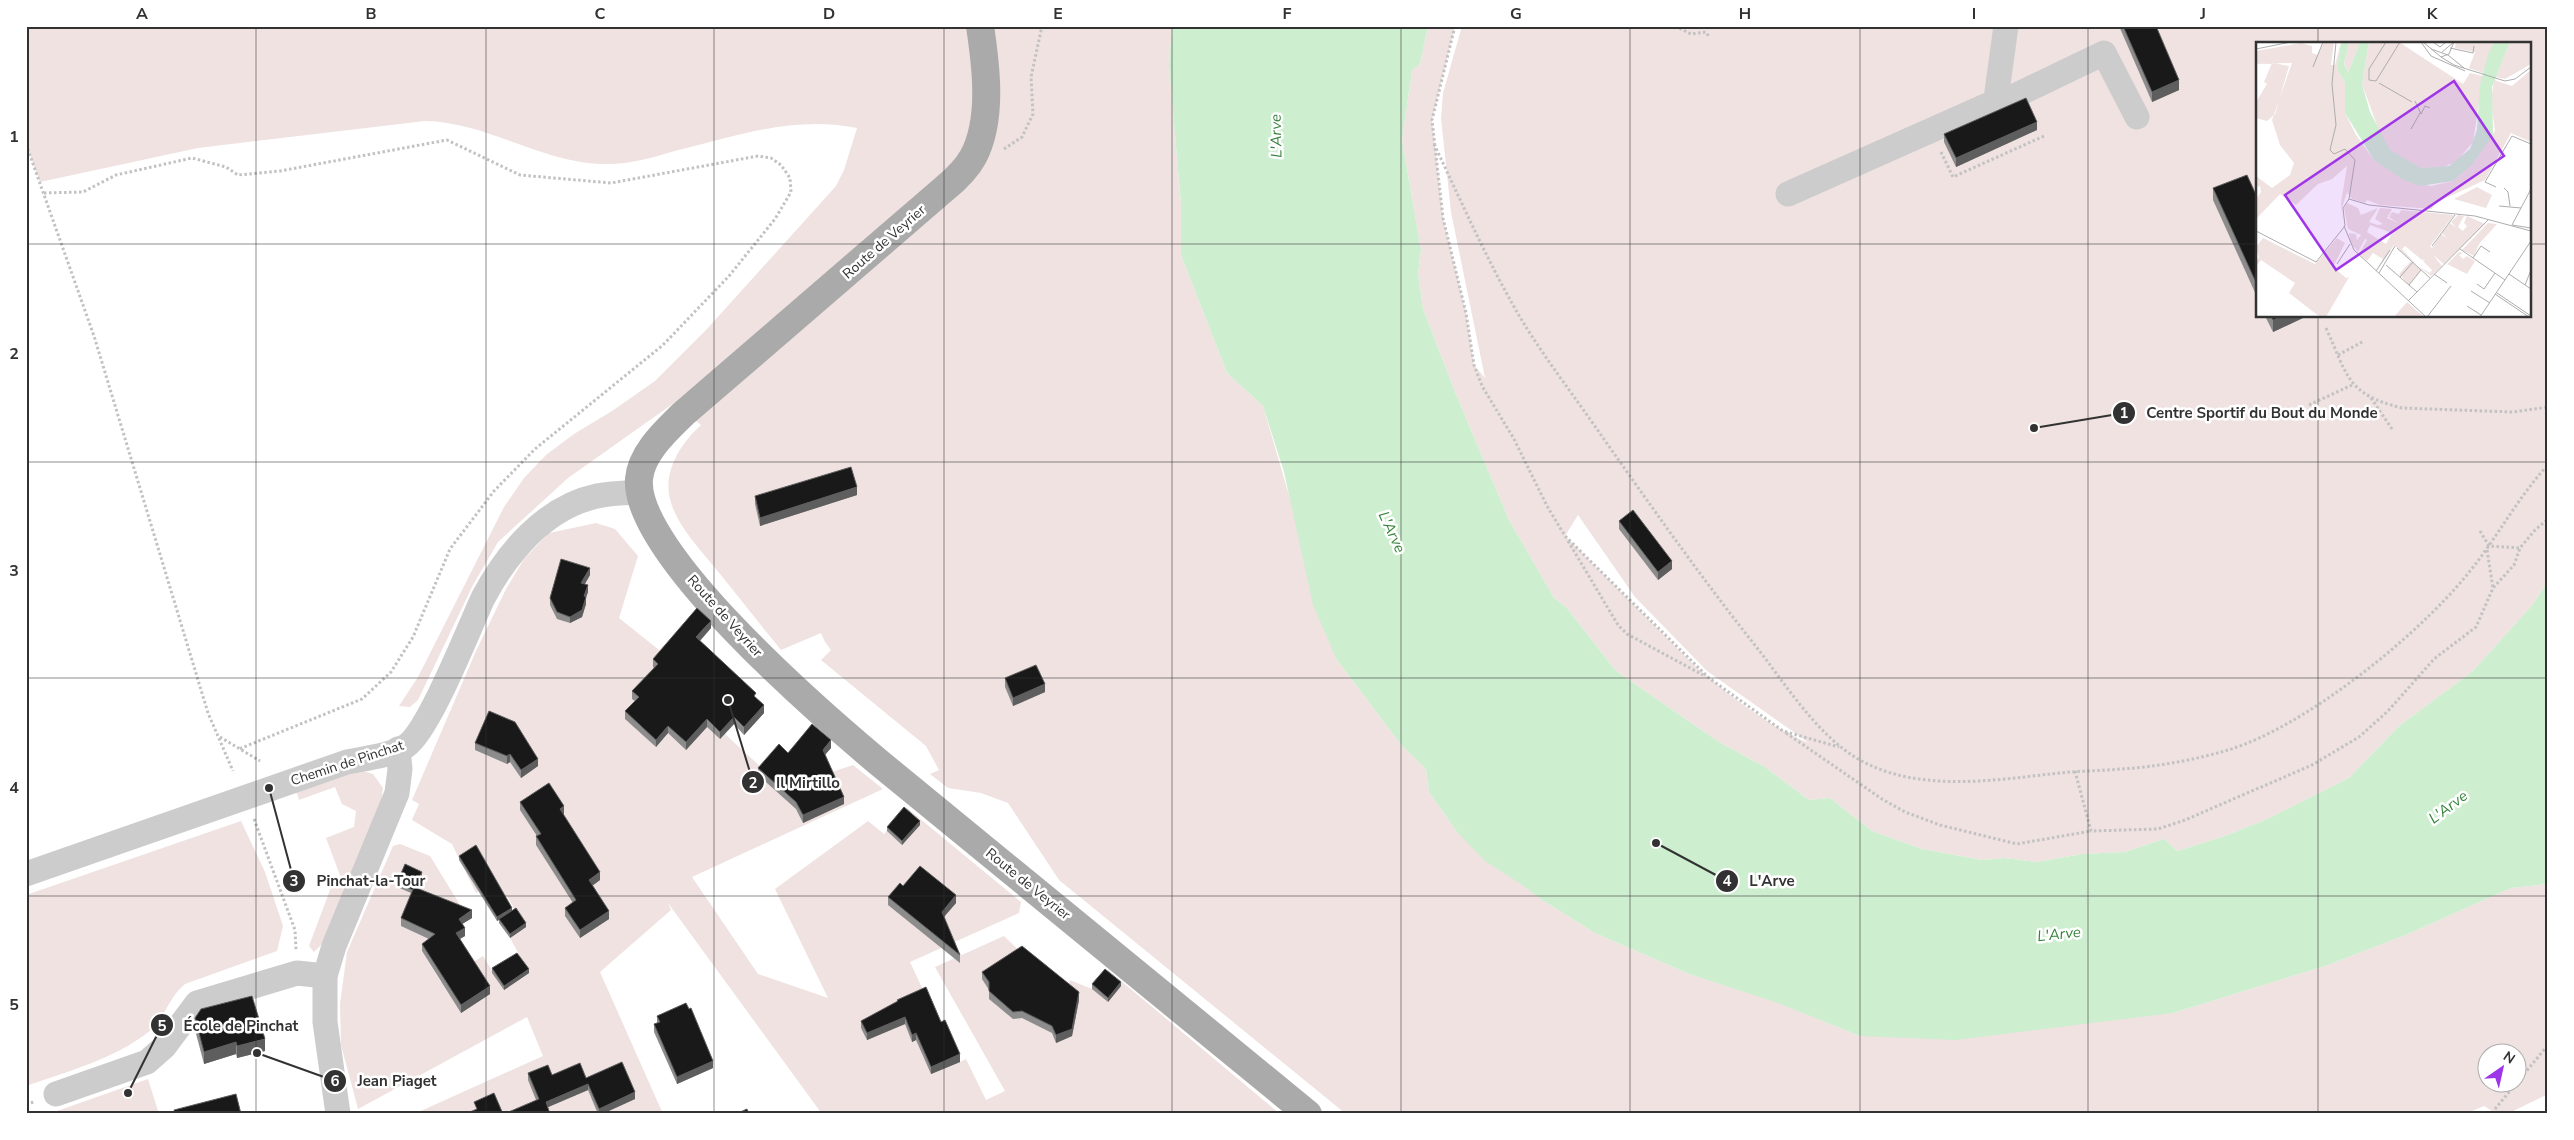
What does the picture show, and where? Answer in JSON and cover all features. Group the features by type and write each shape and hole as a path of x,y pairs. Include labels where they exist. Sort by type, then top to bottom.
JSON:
{"main road":[{"name":"Route de Veyrier","path":"980,26 985,91 983,125 977,149 961,174 683,414 662,436 641,470 640,492 647,517 666,548 764,659 808,701 877,761 1308,1114"}],"street":[{"path":"1997,101 2006,26"},
{"path":"1997,101 1998,104 2104,53 2137,117"},
{"path":"1788,194 1997,101"},
{"name":"Chemin de Pinchat","path":"26,874 338,765 398,749 414,739 428,719 483,598 493,579 516,548 546,520 571,505 598,496 640,492"},
{"path":"338,1114 325,1022 325,976 334,946 397,793 400,769 398,749"},
{"path":"56,1094 148,1062 164,1047 197,1003 297,973 325,976"}],"path":[{"path":"977,149 997,152 1022,137 1033,114 1031,77 1042,26"},
{"path":"1455,26 1432,120 1443,218 1466,313 1474,365 1482,386 1514,439 1547,506 1618,625 1627,634 1709,678 1882,799 1905,812 1940,826 2017,844 2091,831 2158,829 2185,820 2312,765 2351,742 2388,711 2434,659 2476,627 2493,588 2514,565 2520,548 2535,530 2548,519"},
{"path":"1675,26 1691,34 1706,32 1709,37"},
{"path":"1931,131 1953,177 2044,136"},
{"path":"44,194 82,192 116,175 192,158 226,167 238,175 280,171 448,140 520,175 611,183 758,156 771,158 781,165 790,178 791,192 775,219 729,276 663,345 535,449 494,491 450,548 413,637 391,672 362,699 239,750"},
{"path":"26,144 94,336 208,713 220,737 233,771"},
{"path":"1434,144 1486,258 1536,342 1710,588 1809,713 1842,748"},
{"path":"2326,328 2352,385 2371,397 2402,408 2513,412 2548,407"},
{"path":"2338,354 2364,341"},
{"path":"2309,405 2352,385"},
{"path":"2371,397 2392,429"},
{"path":"1783,731 1842,748 1877,769 1918,778 1949,781 1987,781 2074,771 2121,770 2201,756 2244,744 2279,728 2343,686 2394,646 2442,603 2488,548 2516,504 2544,468"},
{"path":"2480,531 2488,548 2493,588"},
{"path":"1565,536 1709,678"},
{"path":"2488,548 2520,548"},
{"path":"220,737 260,761"},
{"path":"2074,771 2091,831"},
{"path":"253,818 296,930 297,973"},
{"path":"2495,1114 2496,1109 2548,1045"}],"shaded area":[{"path":"26,26 1172,26 1169,65 1181,204 1181,255 1227,373 1263,406 1337,660 1402,746 1426,769 1429,792 1457,832 1542,900 1595,933 1689,974 1779,1003 1860,1036 2173,1013 2328,965 2408,934 2511,888 2548,884 2548,1094 2507,1114 2497,1114 2484,1106 2465,1114 1346,1114 1059,880 1008,803 981,793 948,788 930,774 939,770 926,746 821,660 831,650 821,633 781,650 689,536 673,509 669,489 671,468 687,440 701,425 674,403 568,478 498,542 473,585 418,700 410,707 399,706 418,677 504,507 524,478 546,455 574,434 612,411 655,381 707,329 836,186 844,170 857,128 810,124 786,126 740,134 640,160 608,164 561,158 472,128 449,123 425,121 198,148 40,182 26,144"},
{"path":"1428,26 1455,26 1432,120 1443,218 1466,313 1474,365 1485,378 1451,212 1441,118 1443,93 1462,26 2548,26 2548,581 2534,603 2473,671 2399,726 2349,778 2265,820 2222,837 2177,851 2164,839 2125,852 2082,854 2037,862 2005,858 1982,860 1922,849 1872,831 1830,798 1809,800 1765,767 1719,742 1616,671 1566,607 1554,598 1509,520 1455,392 1423,309 1418,273 1421,250 1402,140 1412,70 1420,64","holes":["1578,515 1635,597 1707,671 1809,743 1778,728 1746,707 1689,660 1565,536"]},
{"path":"596,523 615,529 638,556 619,618 664,654 659,672 639,705 655,747 668,733 686,749 707,727 720,739 725,734 763,769 808,780 853,765 883,789 692,877 758,974 828,998 775,889 868,821 884,834 907,808 1021,902 1019,913 910,962 941,1029 945,1027 960,1062 966,1059 986,1100 1005,1091 935,967 1004,936 1030,961 1061,1003 1070,980 1092,989 1108,970 1280,1114 822,1114 668,903 671,910 600,972 663,1114 414,1114 543,1056 527,1017 358,1109 341,1045 340,1004 347,952 393,846 400,844 430,856 462,908 422,951 441,982 483,956 493,972 520,956 510,938 516,912 507,896 503,898 493,882 476,893 452,844 412,820 419,804 412,800 476,651 506,589 524,559 549,533"},
{"path":"360,770 373,774 383,788 381,802 322,944 314,952 309,946 333,882 341,878 326,838 354,827 356,811 342,804 335,787 299,800 296,790"},
{"path":"241,821 265,872 283,926 277,951 185,984 179,989 156,1025 137,1040 107,1057 26,1086 26,895"},
{"path":"148,1079 159,1114 58,1114 57,1111"}],"water":[{"path":"1172,26 1428,26 1420,64 1412,70 1402,140 1421,250 1418,273 1423,309 1455,392 1509,520 1554,598 1566,607 1616,671 1719,742 1765,767 1809,800 1830,798 1872,831 1922,849 1982,860 2005,858 2037,862 2082,854 2125,852 2164,839 2177,851 2222,837 2265,820 2349,778 2399,726 2473,671 2534,603 2548,581 2548,884 2511,888 2408,934 2328,965 2173,1013 1956,1040 1860,1036 1778,1003 1689,974 1595,933 1542,900 1485,861 1457,832 1429,792 1426,769 1402,746 1337,660 1313,605 1284,472 1263,406 1227,373 1181,255 1181,204 1169,65"}],"building":[{"path":"2123,26 2156,26 2179,80 2152,92"},
{"path":"2026,98 2037,122 1956,158 1944,134"},
{"path":"2247,175 2256,195 2256,283 2213,188"},
{"path":"851,467 857,487 760,518 755,496"},
{"path":"1633,510 1672,561 1658,572 1619,521"},
{"path":"561,559 590,568 581,583 588,585 582,610 570,617 557,612 550,598"},
{"path":"697,608 711,621 696,637 756,693 754,696 764,705 744,727 734,717 720,732 707,719 686,742 668,726 656,740 625,711 639,697 632,691 658,664 653,659"},
{"path":"1036,665 1045,684 1013,698 1005,678"},
{"path":"489,711 515,722 538,759 521,770 510,754 507,756 475,743"},
{"path":"812,724 831,740 823,750 844,797 803,815 796,802 758,768 779,744 788,753"},
{"path":"549,783 564,806 560,809 600,872 589,880 609,911 580,930 565,908 576,900 536,836 541,834 520,802"},
{"path":"904,807 920,821 902,841 887,827"},
{"path":"476,845 512,908 497,917 459,856"},
{"path":"405,864 422,872 413,890 397,883"},
{"path":"920,866 956,895 942,912 960,955 888,897 900,883 903,886"},
{"path":"414,887 472,910 459,919 465,928 456,933 490,986 461,1005 422,944 435,934 401,918"},
{"path":"516,908 526,923 510,934 499,919"},
{"path":"1022,946 1079,992 1072,1029 1056,1035 1052,1026 1022,1011 1013,1012 989,991 989,982 982,972"},
{"path":"517,953 529,969 504,986 492,968"},
{"path":"1105,969 1121,982 1108,998 1092,984"},
{"path":"926,987 941,1022 945,1020 960,1054 931,1067 916,1033 912,1035 905,1017 867,1033 861,1021 897,1000"},
{"path":"252,996 265,1039 237,1046 236,1042 204,1052 195,1018 201,1009"},
{"path":"686,1003 689,1009 691,1008 713,1061 677,1077 654,1024 660,1022 657,1016"},
{"path":"622,1062 635,1092 599,1109 588,1084 546,1102 550,1114 504,1114 539,1099 528,1073 548,1065 552,1075 580,1063 586,1078"},
{"path":"494,1093 503,1114 465,1114 477,1109 474,1102"},
{"path":"236,1094 241,1114 175,1114 174,1110"},
{"path":"747,1109 749,1114 736,1114"}],"place":[{"name":"Centre Sportif du Bout du Monde","path":"2034,428"},
{"name":"Il Mirtillo","path":"728,700"},
{"name":"Pinchat-la-Tour","path":"269,788"},
{"name":"L'Arve","path":"1656,843"},
{"name":"Jean Piaget","path":"257,1053"},
{"name":"École de Pinchat","path":"128,1093"}]}
